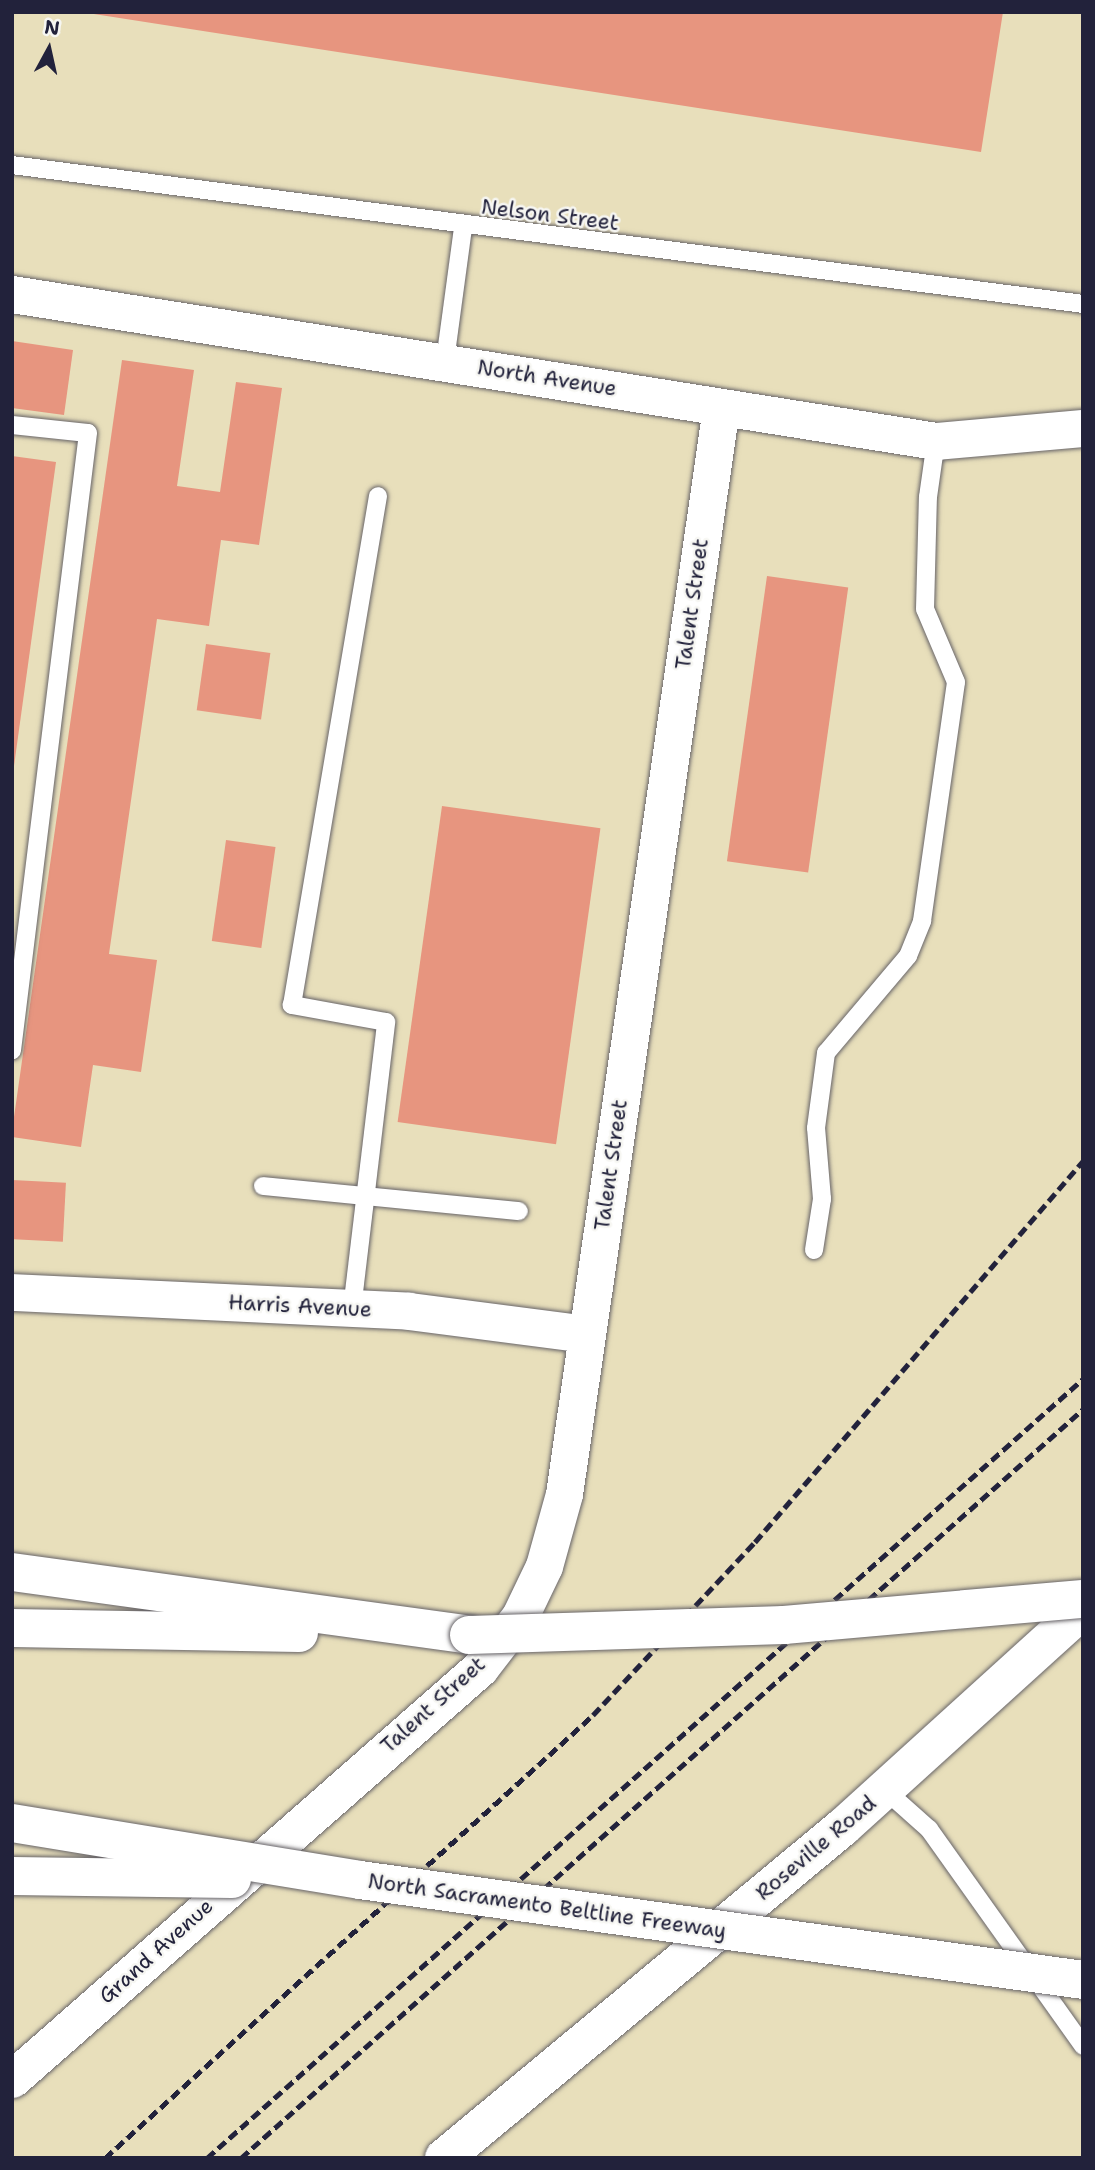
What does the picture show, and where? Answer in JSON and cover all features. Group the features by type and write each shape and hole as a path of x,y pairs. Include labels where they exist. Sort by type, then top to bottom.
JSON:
{"main road":[{"path":"17,1573 469,1635"},
{"path":"16,1628 469,1635 784,1625 1083,1599"},
{"name":"Roseville Road","path":"444,2158 885,1790 1083,1609"},
{"name":"North Sacramento Beltline Freeway","path":"12,1823 360,1880 1083,1980"},
{"path":"12,1876 360,1880"}],"street":[{"name":"North Avenue","path":"12,294 936,441 1083,428"},
{"name":"Talent Street","path":"299,1823 480,1668 520,1616 555,1534 587,1334 721,407"},
{"name":"Harris Avenue","path":"12,1292 352,1308 509,1322 587,1334"},
{"name":"Grand Avenue","path":"12,2079 299,1823"}],"lane":[{"name":"Nelson Street","path":"12,165 463,226 1083,304"},
{"path":"445,361 463,226"},
{"path":"12,425 88,433 19,942 12,1050"},
{"path":"814,1250 822,1199 816,1128 826,1053 908,956 922,921 956,682 925,609 928,498 936,441"},
{"path":"352,1308 386,1022 292,1005 378,496"},
{"path":"263,1186 519,1211"},
{"path":"885,1790 929,1829 1083,2046"}],"building":[{"path":"81,12 1003,12 981,152"},
{"path":"12,341 73,350 64,415 12,408"},
{"path":"122,360 194,370 177,486 220,492 236,382 282,388 259,545 221,540 209,626 157,619 109,954 157,960 141,1072 93,1065 81,1147 12,1137 12,1131"},
{"path":"12,456 56,462 14,766 12,766"},
{"path":"767,576 848,587 808,873 727,861"},
{"path":"206,644 270,653 261,719 197,710"},
{"path":"442,806 600,828 556,1144 398,1122"},
{"path":"226,840 276,847 261,948 212,941"},
{"path":"12,1180 66,1183 63,1242 12,1239"}],"railway":[{"path":"105,2158 593,1715 755,1542 1083,1161"},
{"path":"207,2158 1083,1379"},
{"path":"241,2158 1083,1409"}]}
